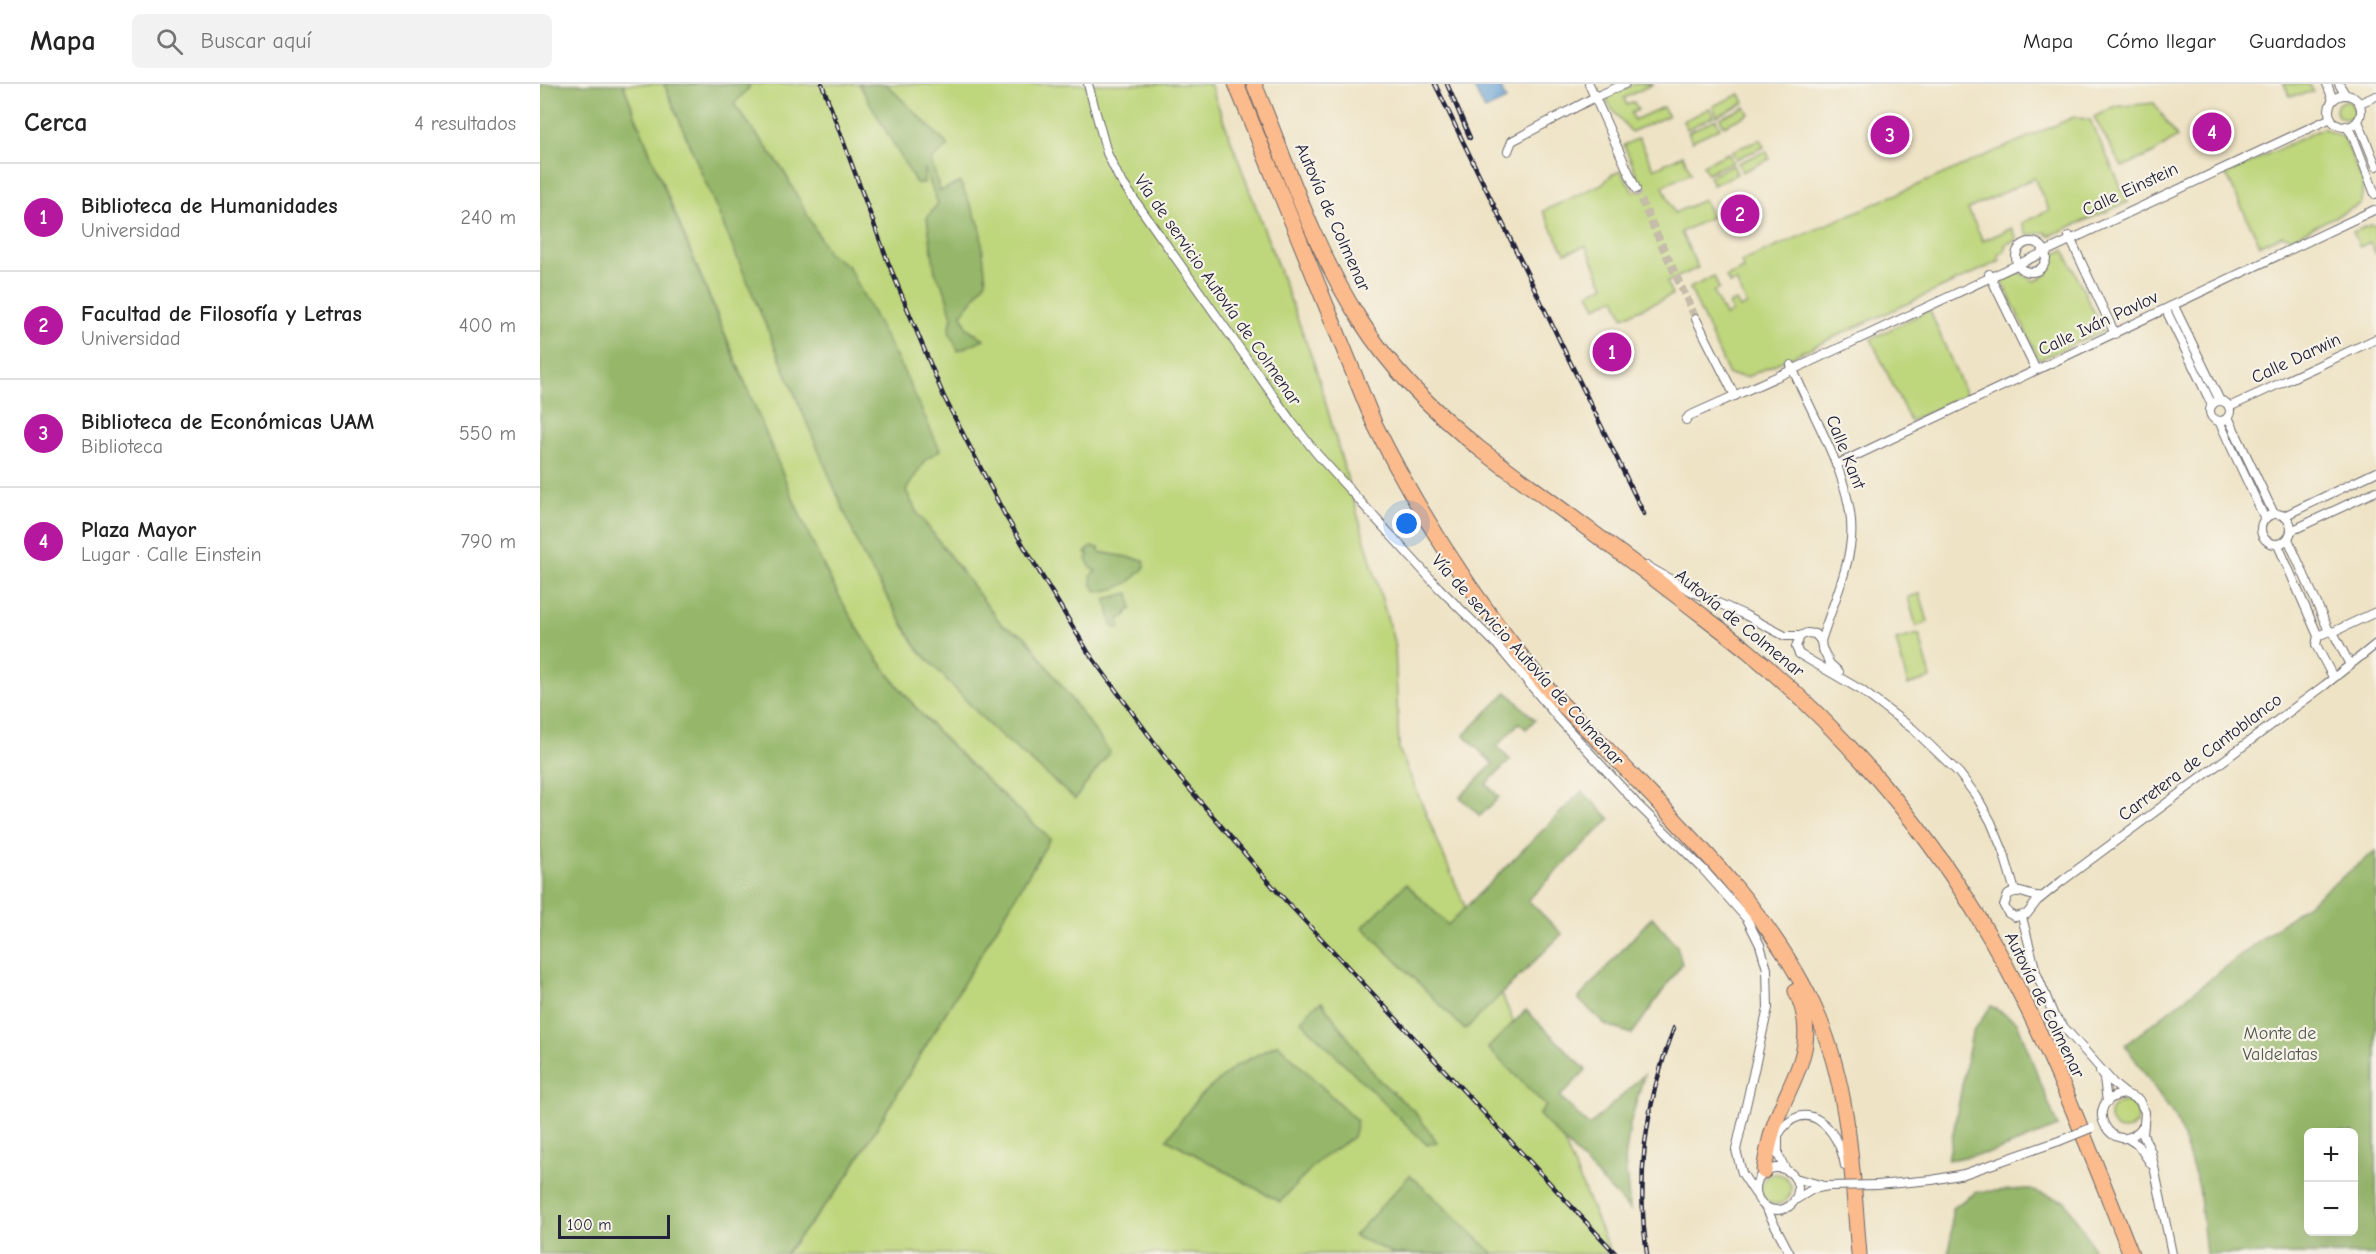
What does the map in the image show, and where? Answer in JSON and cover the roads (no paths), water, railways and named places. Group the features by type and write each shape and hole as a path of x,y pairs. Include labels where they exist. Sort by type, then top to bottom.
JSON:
{"highway":[{"name":"Autovía de Colmenar","path":"1236,84 1374,423 1396,468 1444,549 1489,614 1548,690 1708,857 1762,921 1792,966 1808,996 1818,1016 1836,1068 1849,1133 1859,1254"},
{"name":"Autovía de Colmenar","path":"1254,84 1302,205 1332,271 1360,321 1397,372 1438,415 1480,449 1749,651 1820,717 1878,779 1927,841 1977,915 2017,986 2053,1061 2131,1254"},
{"path":"1762,921 1771,946 1798,993 1804,1013 1805,1041 1804,1057 1768,1143 1764,1171"}],"street":[{"name":"Vía de servicio Autovía de Colmenar","path":"1088,84 1107,153 1119,178 1302,436 1439,588 1498,646 1565,726 1636,803 1702,868 1748,920 1760,945 1767,969 1769,988 1768,1008 1736,1150 1742,1173 1755,1193"},
{"path":"1589,84 1636,189"},
{"path":"1508,151 1512,141 1595,97 1625,84"},
{"path":"2327,84 2333,100 2330,115 2337,124 2346,126 2358,121"},
{"path":"2339,84 2345,94 2354,97 2360,103 2361,112 2358,121 2376,166"},
{"path":"2333,100 2345,94"},
{"path":"2360,103 2376,96"},
{"name":"Calle Einstein","path":"1686,420 1689,416 1733,393 1791,368 2330,115"},
{"path":"2346,126 2352,134 2376,194 2372,204 2375,212"},
{"name":"Calle Iván Pavlov","path":"1836,465 2375,212"},
{"path":"2070,238 2115,334"},
{"name":"Calle Einstein","path":"2036,243 2044,250 2045,260 2037,270 2029,272 2017,262 2017,251 2023,244 2036,243"},
{"path":"1990,275 2036,370"},
{"path":"2170,308 2216,403"},
{"path":"1696,319 1733,393"},
{"name":"Calle Darwin","path":"2229,407 2376,339"},
{"name":"Calle Kant","path":"1791,368 1836,465 1849,499 1852,520 1851,541 1822,645"},
{"path":"2216,403 2226,403 2229,407 2228,417 2274,514"},
{"path":"2216,403 2210,412 2212,417 2219,421 2265,519"},
{"path":"2219,421 2228,417"},
{"path":"2284,516 2376,472"},
{"path":"2349,663 2331,632 2289,535 2290,522 2284,516 2274,514 2265,519 2260,527 2262,537 2269,543 2278,544 2289,535 2376,491"},
{"path":"2278,544 2318,636 2316,645 2333,677"},
{"path":"1620,552 1691,591 1785,636 1811,633 1828,620"},
{"path":"2318,636 2376,612"},
{"path":"1811,633 1822,645 1830,664 1857,688"},
{"path":"1800,636 1796,643 1797,651 1802,657 1857,688 1913,729 1959,773 1977,797 1991,822 2003,851 2015,891"},
{"name":"Carretera de Cantoblanco","path":"2030,909 2043,896 2376,644"},
{"path":"1809,659 1818,655 1822,645"},
{"path":"2022,917 2011,916 2004,906 2008,895 2021,891 2029,896 2043,896"},
{"path":"2022,917 2030,909 2032,903 2029,896"},
{"path":"2022,917 2036,972 2054,1016 2095,1064 2126,1094 2139,1100 2143,1106 2146,1119 2143,1135 2151,1152 2172,1254"},
{"path":"1795,1200 1813,1189 1828,1186 1877,1185 1932,1180 1964,1174 2091,1128 2102,1118 2107,1102 2104,1078 2095,1064"},
{"path":"2107,1102 2126,1094"},
{"path":"1766,1208 1784,1210 1792,1206 1795,1200 1798,1185 1795,1178 1786,1170 1777,1149 1777,1142 1782,1130 1797,1118 1807,1117 1822,1122 1832,1131 1843,1156 1847,1194 1856,1219"},
{"path":"2102,1118 2107,1130"},
{"path":"2091,1128 2107,1130 2119,1137 2127,1138 2134,1136 2144,1126"},
{"path":"2127,1138 2138,1145 2155,1173"},
{"path":"1786,1170 1771,1168 1764,1171 1757,1181 1755,1193 1766,1208 1790,1254"},
{"path":"1795,1178 1828,1186"}],"water":[{"path":"1472,84 1499,84 1506,100 1485,110"}],"tunnel":[{"path":"1636,189 1696,319"}],"railway":[{"path":"822,84 888,262 944,397 1005,515 1088,652 1181,779 1274,888 1616,1254"},
{"path":"1435,84 1644,514"},
{"path":"1447,84 1470,138"},
{"path":"1647,1254 1642,1196 1646,1139 1656,1083 1674,1028"}],"place":[{"name":"Plaza Mayor","path":"2212,132"},
{"name":"Biblioteca de Económicas UAM","path":"1890,135"},
{"name":"Facultad de Filosofía y Letras","path":"1740,214"},
{"name":"Biblioteca de Humanidades","path":"1612,352"}],"park label":[{"name":"Monte de Valdelatas","path":"2280,1043"}]}
